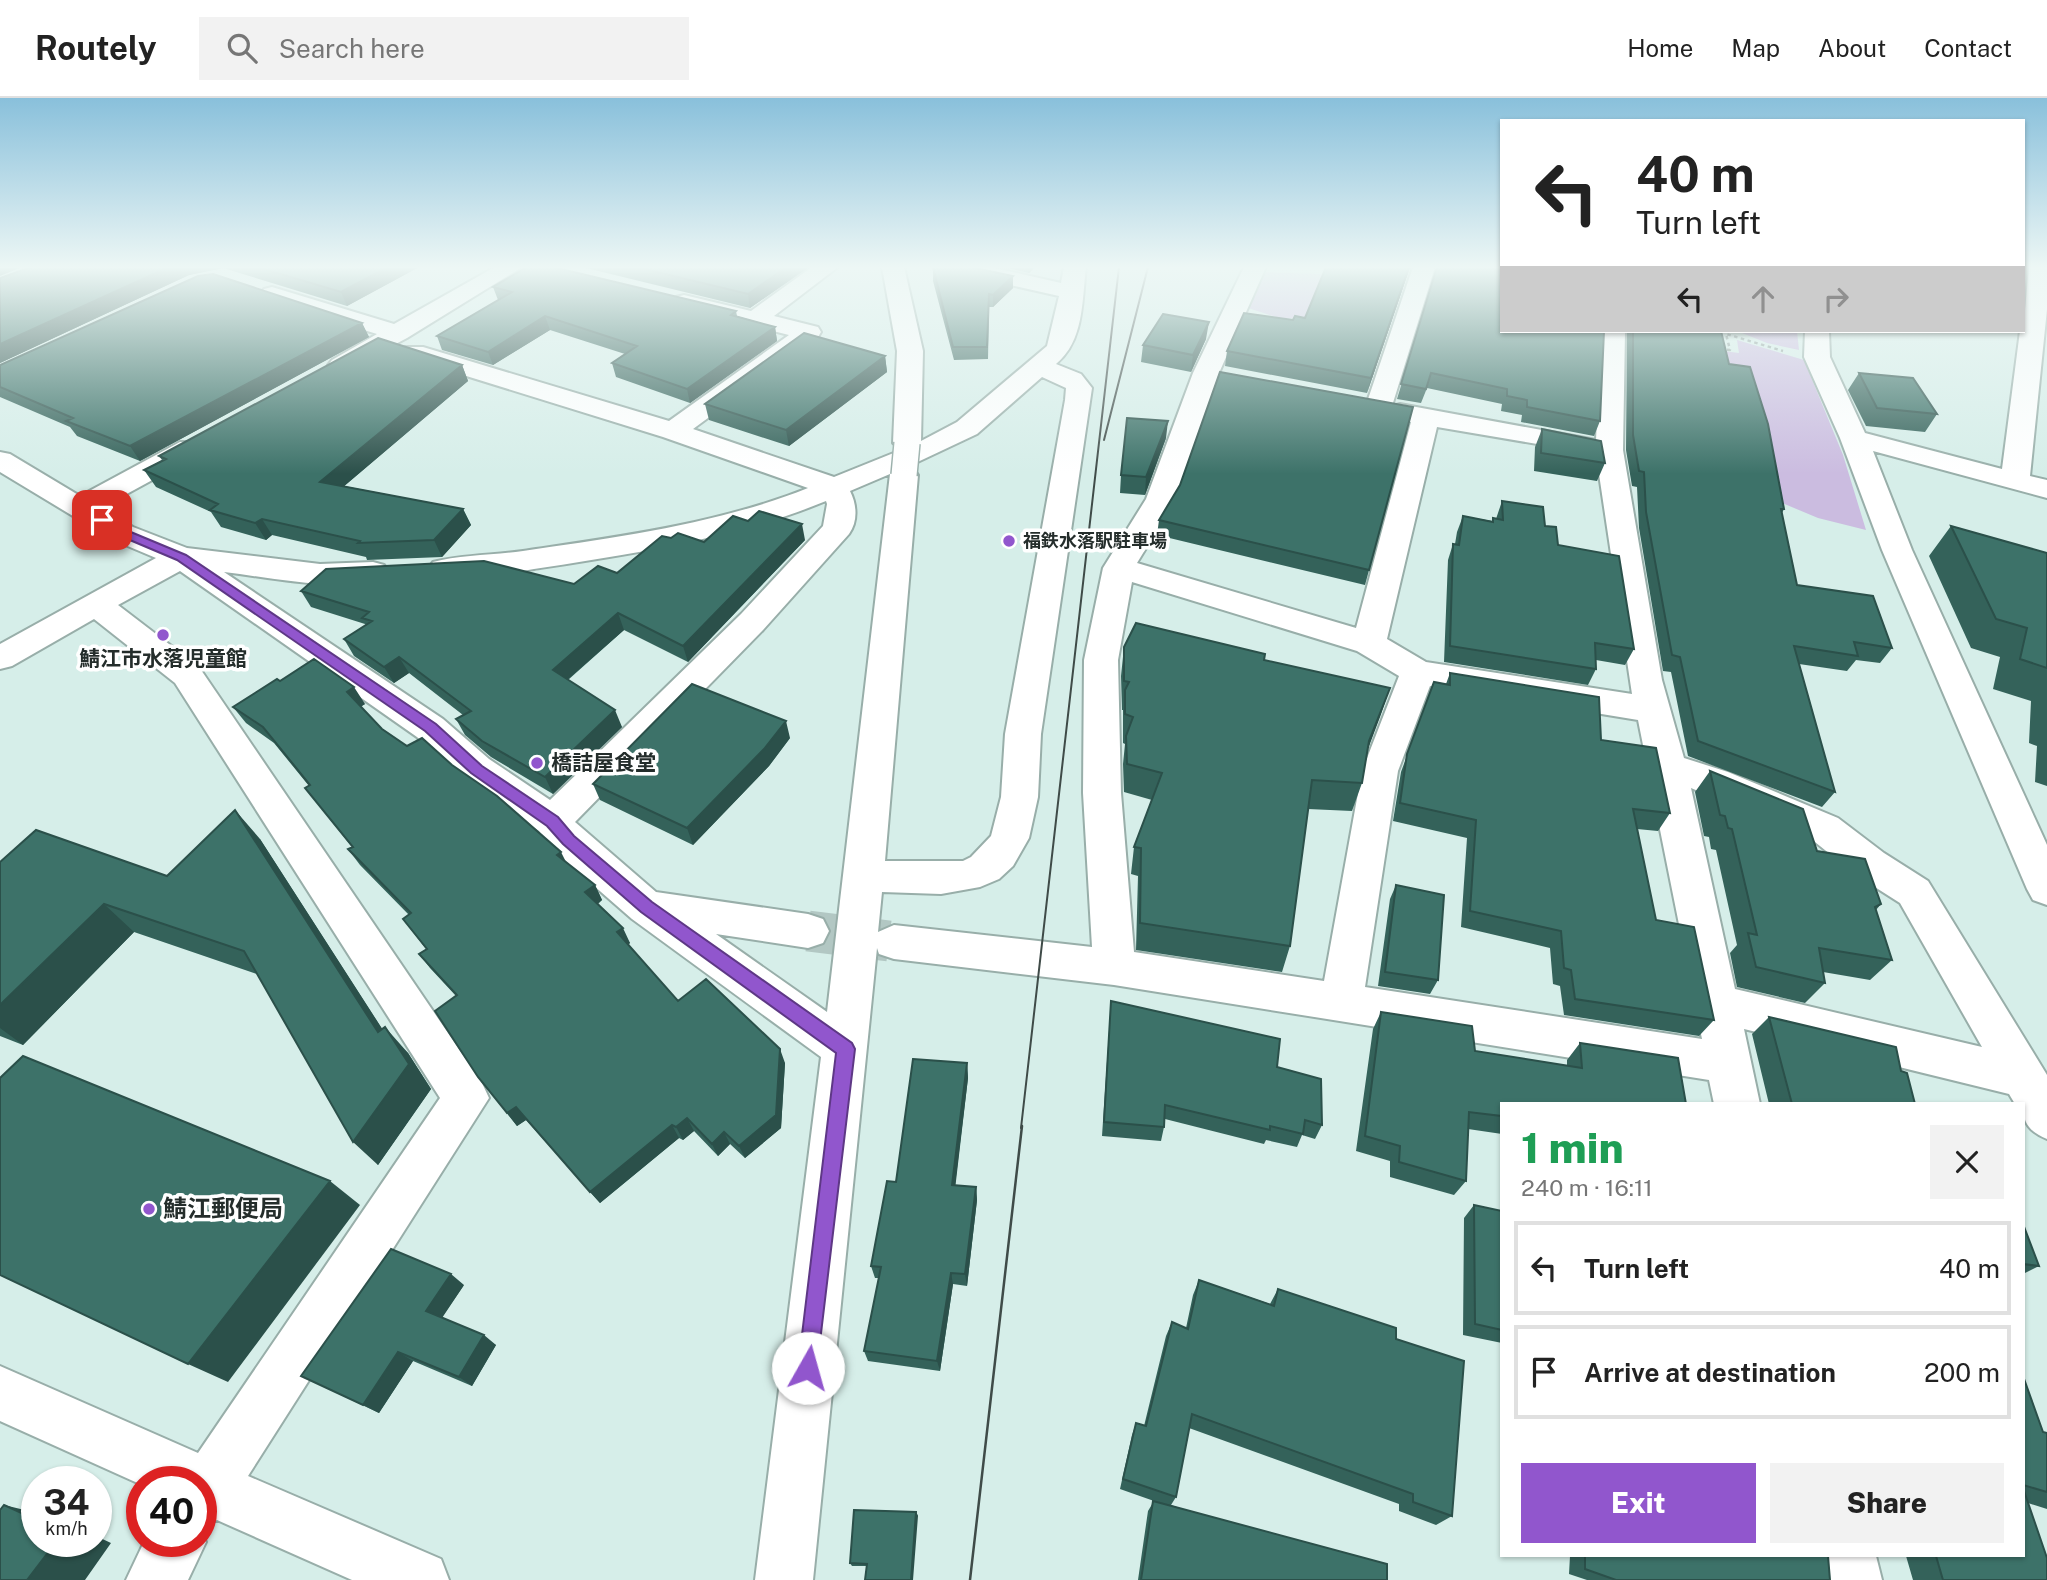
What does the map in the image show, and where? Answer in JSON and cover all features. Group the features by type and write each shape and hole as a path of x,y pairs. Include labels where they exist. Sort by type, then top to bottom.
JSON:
{"street":[{"path":"673,431 803,336"},
{"path":"784,1580 864,876 906,459 910,351 907,336"},
{"path":"0,658 181,557 320,573 475,568 634,544 737,520 834,487 922,451 967,428 1040,367 1062,344 1063,336"},
{"path":"1114,967 1102,793 1101,660 1119,568 1161,499 1219,376 1232,336"},
{"path":"1378,408 1401,336"},
{"path":"894,942 1114,967 1341,1004 1734,1084 1668,768 1645,680 1609,450 1620,336"},
{"path":"1815,336 1808,356 1854,438 1897,550 2047,889"},
{"path":"2015,481 2032,336"},
{"path":"324,375 391,337 488,377 673,431 834,487 842,504 838,528 752,622 552,821"},
{"path":"864,876 966,876 992,866 1011,835 1021,776 1023,734 1079,388 1072,379 1040,367"},
{"path":"1352,403 1609,450"},
{"path":"1369,643 1426,417"},
{"path":"81,507 216,434"},
{"path":"1854,438 2047,489"},
{"path":"0,460 122,533 181,557 430,728 476,769 552,821 568,840 646,907 845,1049"},
{"path":"1119,568 1369,643 1418,672 1653,710"},
{"path":"97,604 187,675 466,1098 217,1466"},
{"path":"1341,1004 1380,771 1418,672"},
{"path":"1668,768 1715,782 1824,828 1870,864 1914,892 2047,1117"},
{"path":"646,907 808,930"},
{"path":"1718,1004 2022,1077"},
{"path":"0,1393 155,1466"},
{"path":"217,1494 420,1580"},
{"path":"155,1580 168,1557"},
{"path":"1847,1557 1853,1580"}],"path":[{"path":"1718,349 1730,351 1727,336"},
{"path":"1734,336 1808,356"}],"shaded area":[{"path":"1750,336 1798,336 1799,350"},
{"path":"1737,340 1804,360 1843,455 1866,530 1818,518 1775,500 1722,376 1715,350 1739,353"}],"building":[{"path":"0,336 17,336 0,344"},
{"path":"64,336 337,336 130,446 66,421 73,418 0,387 0,365"},
{"path":"438,336 513,336 488,352"},
{"path":"607,336 762,336 687,389 612,363 637,346"},
{"path":"800,336 815,336 885,356 786,430 705,404"},
{"path":"950,336 987,336 987,347 953,347"},
{"path":"1149,336 1202,336 1193,355 1143,345"},
{"path":"1234,336 1385,336 1371,378 1227,351"},
{"path":"1416,336 1604,336 1600,421 1527,407 1527,400 1507,396 1507,389 1431,373 1426,389 1401,384"},
{"path":"1633,336 1722,336 1729,364 1750,367 1768,424 1784,509 1781,509 1797,585 1873,596 1892,648 1854,642 1858,656 1794,646 1835,792 1698,741 1680,657 1672,655 1646,512 1644,472 1639,471 1633,435"},
{"path":"378,338 462,365 320,482 463,509 434,540 358,543 360,541 262,519 255,523 210,510 218,504 144,470 166,459 159,456"},
{"path":"1220,372 1413,407 1369,570 1159,520 1180,485"},
{"path":"1859,373 1913,378 1937,414 1877,408"},
{"path":"1127,418 1168,421 1146,477 1121,475"},
{"path":"1542,429 1601,441 1605,463 1541,453"},
{"path":"1502,501 1543,507 1545,526 1556,527 1558,545 1619,556 1634,649 1595,643 1596,669 1450,646 1453,544 1459,545 1463,516 1493,522 1493,518 1503,520"},
{"path":"759,511 802,524 683,646 618,613 553,670 615,710 545,777 482,741 456,719 471,711 399,657 384,667 344,639 372,621 362,618 369,612 301,591 326,569 484,561 574,584 598,566 617,573 662,536 671,538 678,533 704,542 733,516 748,521"},
{"path":"1951,526 2047,553 2047,668 2020,659 2027,628 1996,619"},
{"path":"1136,623 1265,654 1264,660 1390,688 1369,741 1362,783 1312,780 1290,946 1140,923 1141,848 1134,847 1162,773 1127,764 1126,736 1133,717 1125,714 1125,690 1129,682 1124,681 1124,647"},
{"path":"314,659 354,687 347,692 382,729 407,746 422,738 452,765 497,796 561,852 557,855 595,885 585,892 623,928 617,932 678,1001 706,979 780,1049 776,1115 739,1146 724,1132 712,1144 687,1118 676,1127 672,1125 590,1192 516,1107 507,1113 478,1077 435,1011 457,995 419,954 427,949 403,919 411,913 348,849 353,847 305,788 310,785 263,727 233,707"},
{"path":"1450,673 1599,697 1601,740 1656,748 1670,813 1633,809 1656,920 1694,927 1714,1020 1575,999 1571,970 1564,968 1561,931 1470,911 1476,820 1400,803 1407,754 1434,682 1450,685"},
{"path":"692,684 786,721 764,749 687,828 593,784"},
{"path":"1710,771 1803,809 1817,851 1865,859 1881,904 1875,907 1892,960 1819,948 1825,983 1756,967 1748,933 1757,935 1732,829 1728,828 1725,816 1720,815"},
{"path":"235,810 378,1032 385,1027 409,1064 353,1142 244,951 104,904 0,1005 0,862 36,830 167,876"},
{"path":"1396,885 1444,895 1438,980 1385,972"},
{"path":"1111,1001 1280,1039 1277,1067 1321,1079 1322,1125 1305,1120 1303,1134 1270,1126 1270,1130 1165,1105 1164,1127 1104,1122"},
{"path":"1381,1012 1472,1026 1475,1051 1582,1068 1580,1043 1678,1058 1686,1102 1500,1102 1500,1116 1469,1112 1466,1181 1399,1162 1400,1146 1365,1136"},
{"path":"1769,1017 1896,1047 1901,1071 1907,1073 1914,1102 1791,1102"},
{"path":"23,1056 330,1181 188,1364 0,1275 0,1078"},
{"path":"913,1059 967,1063 952,1185 976,1187 965,1274 951,1273 937,1361 864,1351 881,1267 871,1266 887,1181 896,1182"},
{"path":"1474,1205 1500,1211 1500,1330 1475,1324"},
{"path":"2025,1229 2039,1266 2025,1264"},
{"path":"391,1249 451,1274 426,1311 484,1335 459,1377 398,1352 363,1405 301,1376"},
{"path":"1199,1280 1274,1306 1278,1289 1396,1328 1396,1339 1464,1361 1452,1516 1413,1502 1413,1494 1192,1414 1176,1497 1123,1479 1136,1423 1146,1426 1172,1322 1188,1329"},
{"path":"2025,1382 2043,1432 2047,1433 2047,1492 2025,1486"},
{"path":"2025,1494 2047,1558 2047,1580 1943,1580 1936,1557 2025,1557"},
{"path":"1153,1501 1387,1564 1387,1580 1141,1580"},
{"path":"4,1505 21,1513 21,1557 45,1557 27,1580 0,1580 0,1510"},
{"path":"854,1510 916,1512 911,1580 865,1580 867,1564 850,1563"},
{"path":"1585,1557 1828,1557 1830,1580 1616,1580 1585,1569"}],"tunnel":[{"path":"808,931 889,941"}],"tram line":[{"path":"1021,1128 1111,336"},
{"path":"1104,440 1130,336"},
{"path":"970,1580 1022,1126"}],"place":[{"name":"福鉄水落駅駐車場","path":"1009,541"},
{"name":"鯖江市水落児童館","path":"163,635"},
{"name":"橋詰屋食堂","path":"537,763"},
{"name":"鯖江郵便局","path":"149,1209"}],"route":[{"path":"102,520 122,533 181,557 430,728 476,769 552,821 568,840 646,907 845,1049 808,1368"}]}
